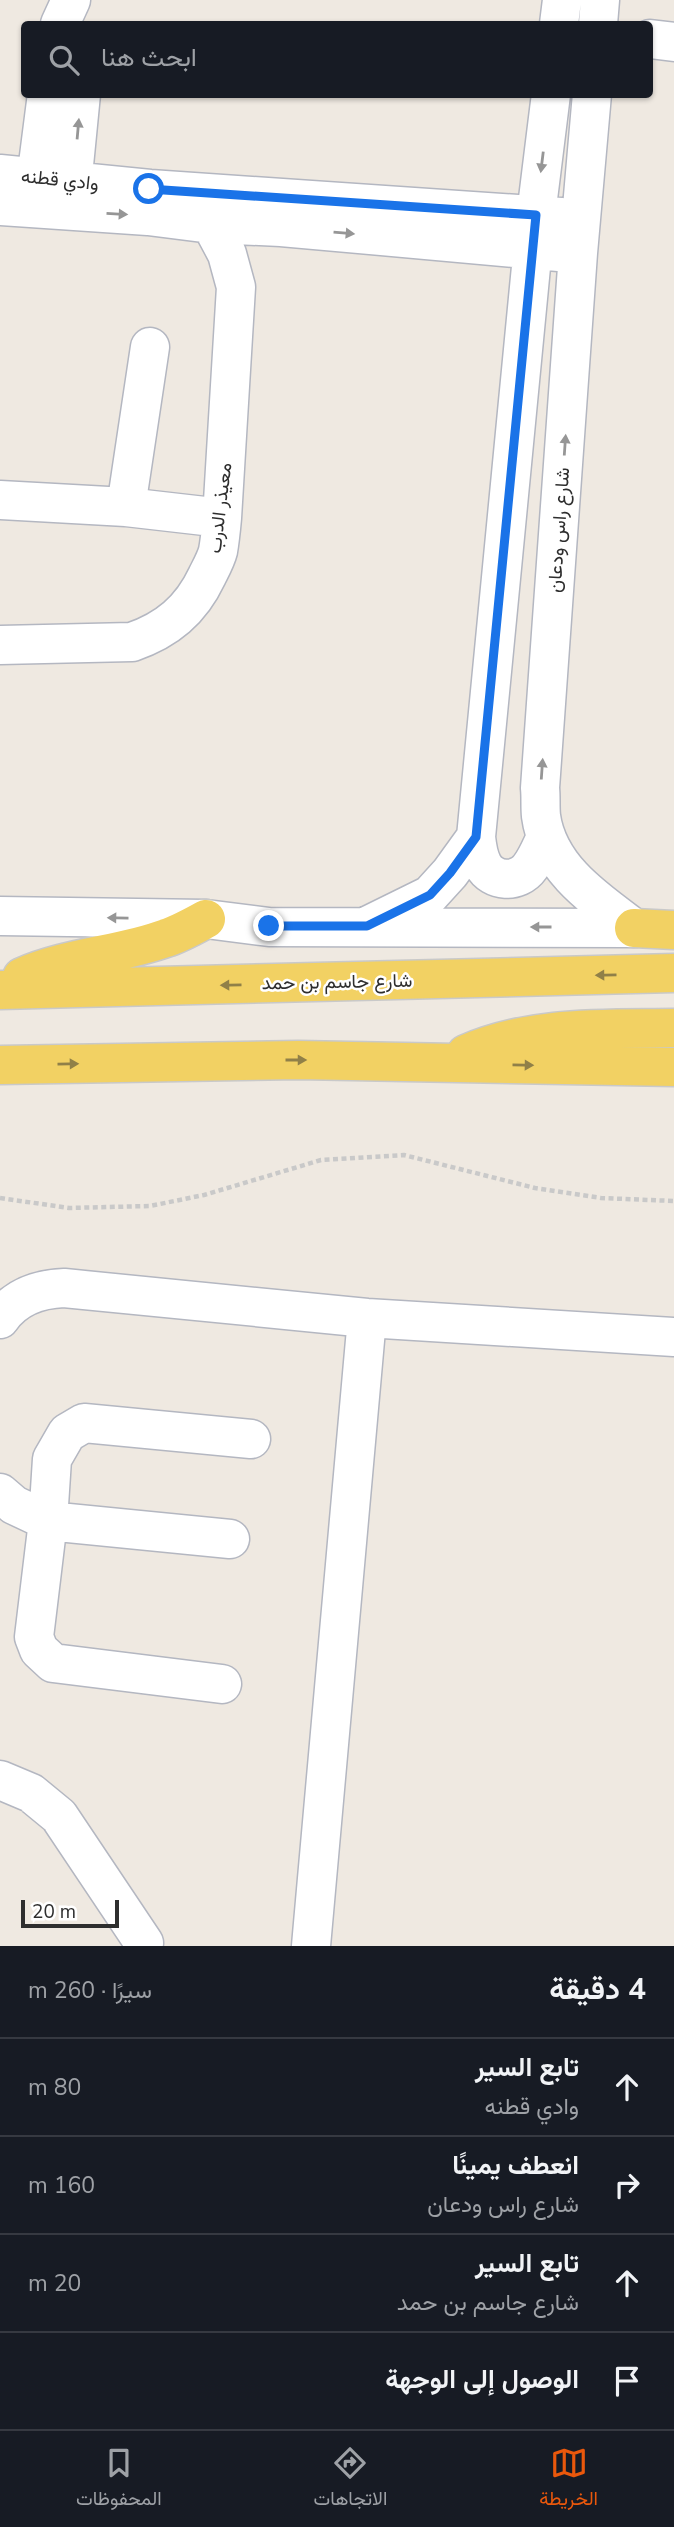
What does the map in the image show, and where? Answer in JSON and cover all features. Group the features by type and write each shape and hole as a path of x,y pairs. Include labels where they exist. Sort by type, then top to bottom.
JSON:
{"main road":[{"path":"0,988 43,967 122,951 167,938 206,919"},
{"name":"شارع جاسم بن حمد","path":"0,988 674,974"},
{"path":"444,1063 484,1046 545,1032 674,1028"},
{"path":"0,1065 298,1060 674,1068"}],"street":[{"path":"62,21 72,0"},
{"path":"72,0 79,21"},
{"path":"559,21 562,0"},
{"path":"598,21 600,0"},
{"path":"653,39 674,41"},
{"path":"35,193 47,98"},
{"path":"35,193 79,98"},
{"path":"546,837 530,868 511,879 500,878 484,867 479,858 476,837 534,232 551,98"},
{"name":"شارع راس ودعان","path":"592,98 579,236 540,788 541,816 546,837 567,873 589,894 661,925"},
{"name":"وادي قطنه","path":"35,193 149,189 579,236"},
{"name":"وادي قطنه","path":"35,193 149,216 211,224 534,232"},
{"name":"معيذر الدرب","path":"0,645 132,642 169,625 184,612 202,586 218,553 222,518 236,287 227,254 211,224"},
{"name":"معيذر الدرب","path":"236,287 254,254 281,227"},
{"path":"126,508 150,347"},
{"path":"0,500 126,508 222,518"},
{"path":"367,926 430,895 476,837"},
{"path":"0,916 206,919 269,926 661,925"},
{"path":"0,1319 17,1301 32,1293 64,1288 367,1318 674,1337"},
{"path":"310,1946 367,1318"},
{"path":"222,1684 53,1663 39,1650 34,1637 48,1521 52,1459 67,1433 84,1423 251,1439"},
{"path":"0,1493 14,1505 48,1521 230,1539"},
{"path":"0,1780 31,1793 60,1816 144,1943"}],"path":[{"path":"0,1198 69,1208 150,1206 226,1189 321,1160 404,1154 535,1188 601,1198 674,1201"}],"route":[{"path":"149,189 536,215 476,837 430,895 367,926 269,926"}]}
